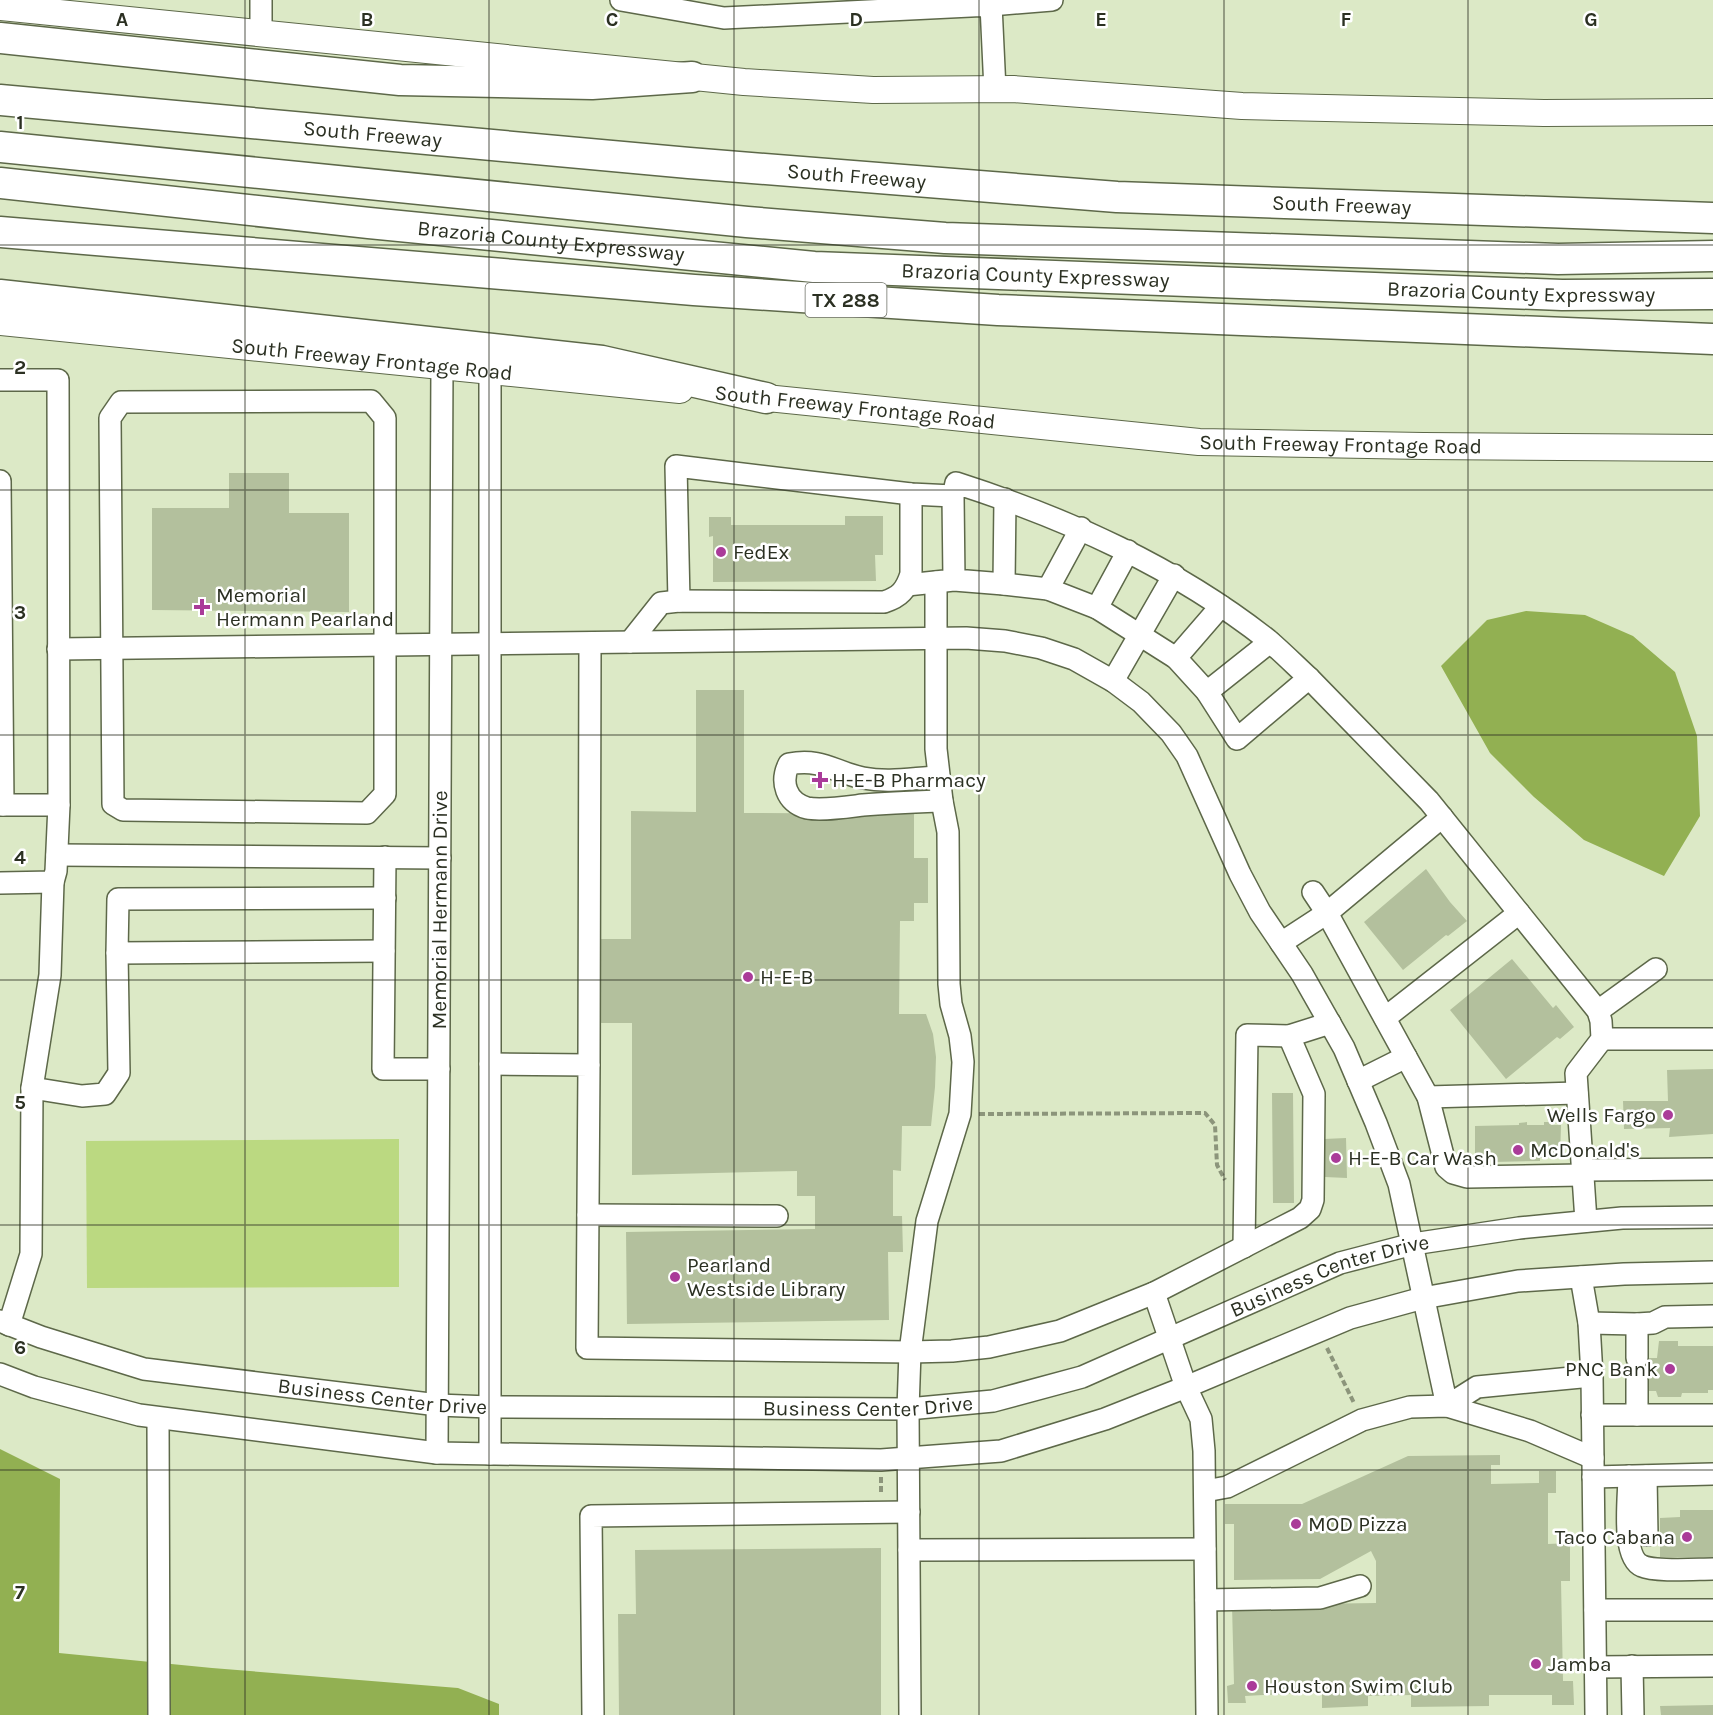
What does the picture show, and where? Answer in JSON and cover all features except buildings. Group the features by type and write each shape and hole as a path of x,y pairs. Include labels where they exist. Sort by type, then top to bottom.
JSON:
{"highway":[{"path":"0,38 400,80 592,84 692,77"},
{"name":"South Freeway","path":"0,100 689,164 1117,197 1702,219"},
{"name":"Brazoria County Expressway","path":"0,147 747,222 945,238 1558,259 1703,256"},
{"name":"Brazoria County Expressway","path":"0,183 358,222 813,267 1562,295 1702,294"},
{"name":"TX 288","path":"0,232 682,289 998,310 1704,339"},
{"path":"0,295 602,361 766,398"}],"main road":[{"path":"0,7 692,77 873,90 1013,89 1242,106 1544,113 1701,111 1713,122"},
{"path":"1701,111 1713,96"},
{"name":"South Freeway Frontage Road","path":"0,322 1199,442 1713,448"},
{"path":"1681,448 1713,431"},
{"path":"1681,448 1713,468"}],"street":[{"path":"261,0 261,33"},
{"path":"621,0 672,4 724,18 1050,0"},
{"path":"991,2 994,90"},
{"name":"Memorial Hermann Drive","path":"437,1453 442,365"},
{"path":"490,370 490,1455"},
{"path":"0,380 58,380 59,805 57,855 53,882 50,975 32,1088 32,1254 5,1323"},
{"path":"371,401 385,418 383,645 385,794 367,813 123,810 114,804 110,417 121,402 371,401"},
{"path":"679,601 676,466 911,494 952,496"},
{"path":"0,482 2,805 59,805"},
{"path":"910,1715 908,1409 910,1352 927,1221 960,1114 963,1062 949,984 948,832 936,749 936,639 945,581 952,496 956,483 1081,528 1174,575 1221,606 1270,642 1309,678 1429,801 1598,1011 1602,1039 1576,1073 1586,1221"},
{"path":"630,642 660,603 679,601 884,602 897,598 907,585 911,574 911,494"},
{"path":"1004,584 1005,499"},
{"path":"1048,590 1081,528"},
{"path":"1097,608 1128,551"},
{"path":"1113,681 1174,575"},
{"path":"907,585 945,581 1004,584 1048,590 1097,608 1176,658 1207,692 1237,739 1309,678"},
{"path":"1176,658 1221,606"},
{"path":"58,649 966,638 995,640 1041,648 1074,659 1113,681 1141,702 1158,719 1187,756 1240,874 1260,912 1302,974 1344,1048 1399,1184 1447,1406"},
{"path":"1207,692 1270,642"},
{"path":"590,643 586,1348 952,1351 989,1347 1060,1331 1154,1293 1300,1218 1310,1209 1313,1200 1314,1094 1289,1036"},
{"path":"939,777 879,780 810,762 789,764 784,774 786,789 792,800 807,808 842,808 942,801"},
{"path":"1281,943 1327,913 1442,817"},
{"path":"57,855 440,858"},
{"path":"385,857 383,1069 439,1069"},
{"path":"0,883 53,882"},
{"path":"1313,892 1327,913 1428,1097 1446,1167 1453,1173 1467,1177 1713,1169"},
{"path":"32,1088 82,1096 105,1094 118,1073 118,899 385,898"},
{"path":"1385,1018 1519,913"},
{"path":"117,953 384,951"},
{"path":"1598,1011 1656,969"},
{"path":"1244,1247 1247,1035 1289,1036 1330,1023"},
{"path":"1602,1039 1713,1039"},
{"path":"1358,1081 1406,1057"},
{"path":"490,1065 589,1065"},
{"path":"1428,1097 1577,1093"},
{"path":"588,1215 777,1216"},
{"name":"Business Center Drive","path":"5,1323 144,1369 438,1405 908,1409 993,1401 1082,1377 1340,1263 1413,1244 1519,1228 1586,1221 1622,1218 1713,1217"},
{"path":"0,1374 34,1387 139,1415 437,1453 881,1461 1001,1451 1105,1419 1186,1388 1350,1318 1423,1298 1518,1281 1713,1272"},
{"path":"1581,1277 1589,1323 1592,1376 1596,1715"},
{"path":"1154,1293 1186,1388 1201,1419 1205,1491 1207,1715"},
{"path":"1589,1323 1636,1324 1653,1323 1665,1317 1713,1316"},
{"path":"1636,1324 1637,1358"},
{"path":"1447,1406 1477,1387 1592,1376"},
{"path":"1637,1380 1637,1415"},
{"path":"1205,1491 1227,1487 1362,1420 1410,1407 1447,1406 1530,1431 1593,1467 1638,1476 1713,1474"},
{"path":"1592,1415 1713,1415"},
{"path":"158,1418 159,1715"},
{"path":"1638,1476 1647,1535"},
{"path":"1638,1476 1629,1543 1636,1562 1643,1567 1653,1569 1713,1569"},
{"path":"592,1715 591,1516 909,1512"},
{"path":"909,1550 1205,1549"},
{"path":"1206,1600 1320,1598 1360,1586"},
{"path":"1595,1610 1713,1610"},
{"path":"1632,1666 1633,1715"},
{"path":"1595,1667 1713,1666"}],"path":[{"path":"960,1114 1205,1113 1215,1125 1216,1165 1227,1182"},
{"path":"1324,1344 1362,1420"}],"shaded area":[{"path":"1526,611 1585,615 1633,636 1675,672 1697,736 1700,816 1664,876 1584,840 1534,797 1490,753 1441,666 1487,620"},
{"path":"399,1139 399,1287 87,1288 86,1141"},
{"path":"0,1449 60,1479 59,1653 458,1688 499,1704 499,1715 0,1715"}],"place":[{"name":"FedEx","path":"721,552"},
{"name":"Memorial Hermann Pearland","path":"202,607"},
{"name":"H-E-B Pharmacy","path":"820,780"},
{"name":"H-E-B","path":"748,977"},
{"name":"Wells Fargo","path":"1668,1115"},
{"name":"McDonald's","path":"1518,1150"},
{"name":"H-E-B Car Wash","path":"1336,1158"},
{"name":"Pearland Westside Library","path":"675,1277"},
{"name":"PNC Bank","path":"1670,1369"},
{"name":"MOD Pizza","path":"1296,1524"},
{"name":"Taco Cabana","path":"1687,1537"},
{"name":"Jamba","path":"1536,1664"},
{"name":"Houston Swim Club","path":"1252,1686"}]}
